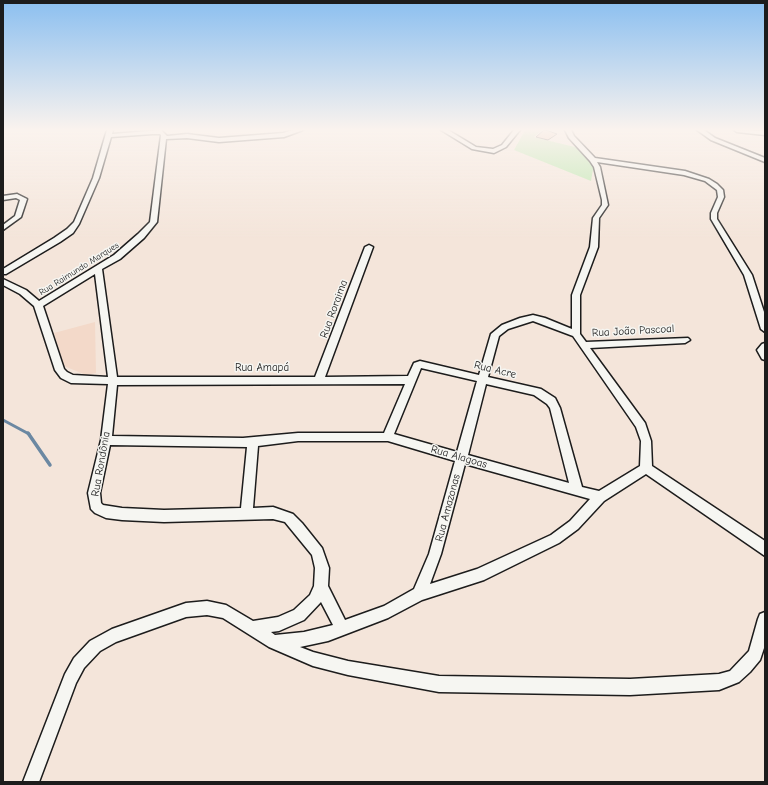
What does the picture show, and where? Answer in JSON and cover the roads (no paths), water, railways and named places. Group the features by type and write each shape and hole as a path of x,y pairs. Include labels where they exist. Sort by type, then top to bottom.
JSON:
{"street":[{"path":"3,272 70,231 77,223 99,167"},
{"name":"Rua Raimundo Marques","path":"38,304 117,257 130,247 153,222 160,167"},
{"path":"596,167 600,177 605,205 596,218 596,241 576,295 576,334 641,426 646,441 646,468"},
{"path":"640,167 696,176 715,185 720,190 721,197 714,213 714,219 748,275 765,329"},
{"path":"3,198 17,196 24,199 18,217 3,228"},
{"name":"Rua Roraima","path":"319,380 369,247"},
{"name":"Rua Rondônia","path":"98,269 113,381 106,440 94,493 95,505 99,509 106,512 122,514 164,516 247,514"},
{"path":"3,282 23,292 38,304"},
{"name":"Rua Amapá","path":"38,304 60,370 64,375 71,379 113,381 410,380"},
{"name":"Rua Amazonas","path":"420,594 435,554 495,334 505,327 532,318 542,320 576,334"},
{"name":"Rua João Pascoal","path":"583,345 685,340"},
{"path":"765,346 762,350 765,357"},
{"name":"Rua Acre","path":"388,437 410,380 417,366 420,364 537,392 551,401 554,408 577,490"},
{"name":"Rua Alagoas","path":"106,440 253,442 298,437 388,437 577,490 600,498"},
{"path":"253,442 247,514 273,513 289,518 298,527 317,552 322,568 321,587 315,600 299,615 279,624 253,628"},
{"path":"274,642 304,639 342,629 388,611 420,594 479,576 555,539 574,525 600,498 646,468"},
{"path":"646,468 758,543 765,550"},
{"path":"321,587 342,629"},
{"path":"31,782 70,679 79,663 95,646 112,636 186,610 207,608 226,612 274,642 314,659 348,668 440,684 630,687 719,682 734,677 746,667 755,655 765,619"}],"waterway":[{"path":"3,420 29,434"},
{"path":"29,434 50,465"}]}
